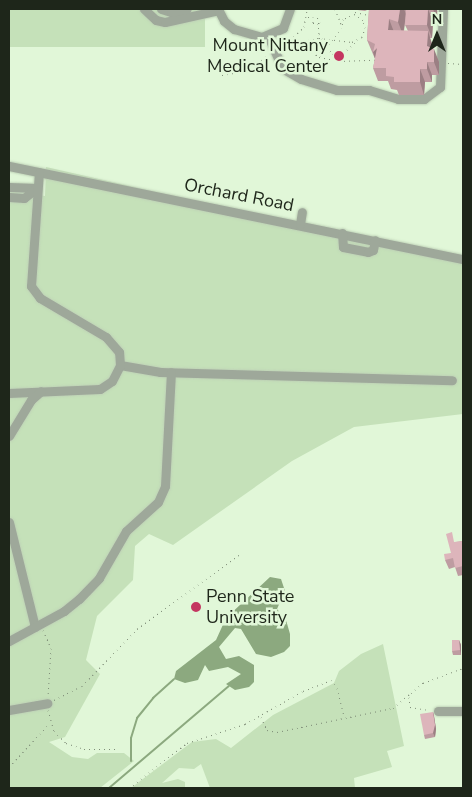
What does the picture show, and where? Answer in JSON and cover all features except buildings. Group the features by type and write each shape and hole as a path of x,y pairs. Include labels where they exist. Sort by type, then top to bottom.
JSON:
{"street":[{"path":"144,9 156,20 166,22 218,9 224,21 239,32 268,36 286,25 290,9"},
{"path":"160,9 171,12 187,9"},
{"path":"268,36 282,68 326,88 369,90 405,100 424,99 438,90 443,9"},
{"name":"Orchard Road","path":"9,166 300,224 463,259"},
{"path":"9,393 100,389 112,381 120,365 119,352 106,337 40,298 31,286 38,172"},
{"path":"9,187 37,188"},
{"path":"9,197 24,198 37,188"},
{"path":"300,224 302,212"},
{"path":"342,233 343,247 368,252 373,250 375,240"},
{"path":"120,365 171,372 452,380"},
{"path":"9,641 64,611 91,586 123,536 154,507 162,494 171,372"},
{"path":"9,436 31,400 42,391"},
{"path":"9,522 37,626"},
{"path":"9,710 47,703"},
{"path":"438,711 463,711"}],"path":[{"path":"335,9 342,27"},
{"path":"289,40 304,27 307,10"},
{"path":"317,17 320,17 318,23 322,38 331,53 340,54 357,41 365,28 363,20 355,12"},
{"path":"319,57 342,27 343,19 355,12 366,12 370,15 370,20"},
{"path":"307,17 313,17 313,23 318,23"},
{"path":"284,34 292,43 319,57 340,61 377,62"},
{"path":"292,43 322,38 357,41"},
{"path":"222,76 250,70 270,52"},
{"path":"445,63 463,64"},
{"path":"47,703 67,696 82,686 136,629 239,555"},
{"path":"37,626 51,648 52,673 47,703 50,723 59,737 72,746 115,749"},
{"path":"261,717 270,733 344,716 393,708 423,683 463,668"},
{"path":"129,788 187,743 261,717 303,691 331,680 338,688 344,716"},
{"path":"411,693 408,703 410,707 438,711"},
{"path":"9,767 50,723"}],"shaded area":[{"path":"9,9 205,9 205,47 9,47"},
{"name":"Penn State University","path":"46,167 463,262 463,414 354,427 292,461 173,545 149,534 135,546 133,580 97,616 86,660 100,674 65,737 49,742 72,757 88,759 97,753 124,753 134,761 100,788 9,788 9,192 45,196"},
{"path":"270,577 281,579 285,591 277,609 286,620 290,634 290,646 284,652 271,657 256,654 241,629 235,628 219,647 226,659 239,656 254,665 254,682 249,687 235,690 226,684 241,674 228,667 209,671 205,665 198,680 185,683 174,679 176,671 216,640 226,618"},
{"path":"383,644 404,746 387,751 392,767 354,778 355,788 210,788 201,764 194,769 179,768 162,783 178,779 185,782 185,788 131,788 192,742 216,739 231,748 273,715 334,683 339,671 361,654"}],"waterway":[{"path":"131,761 131,738 137,718 153,698 174,679"},
{"path":"109,788 229,686"}],"place":[{"name":"Mount Nittany Medical Center","path":"339,56"},
{"name":"Penn State University","path":"196,607"}]}
